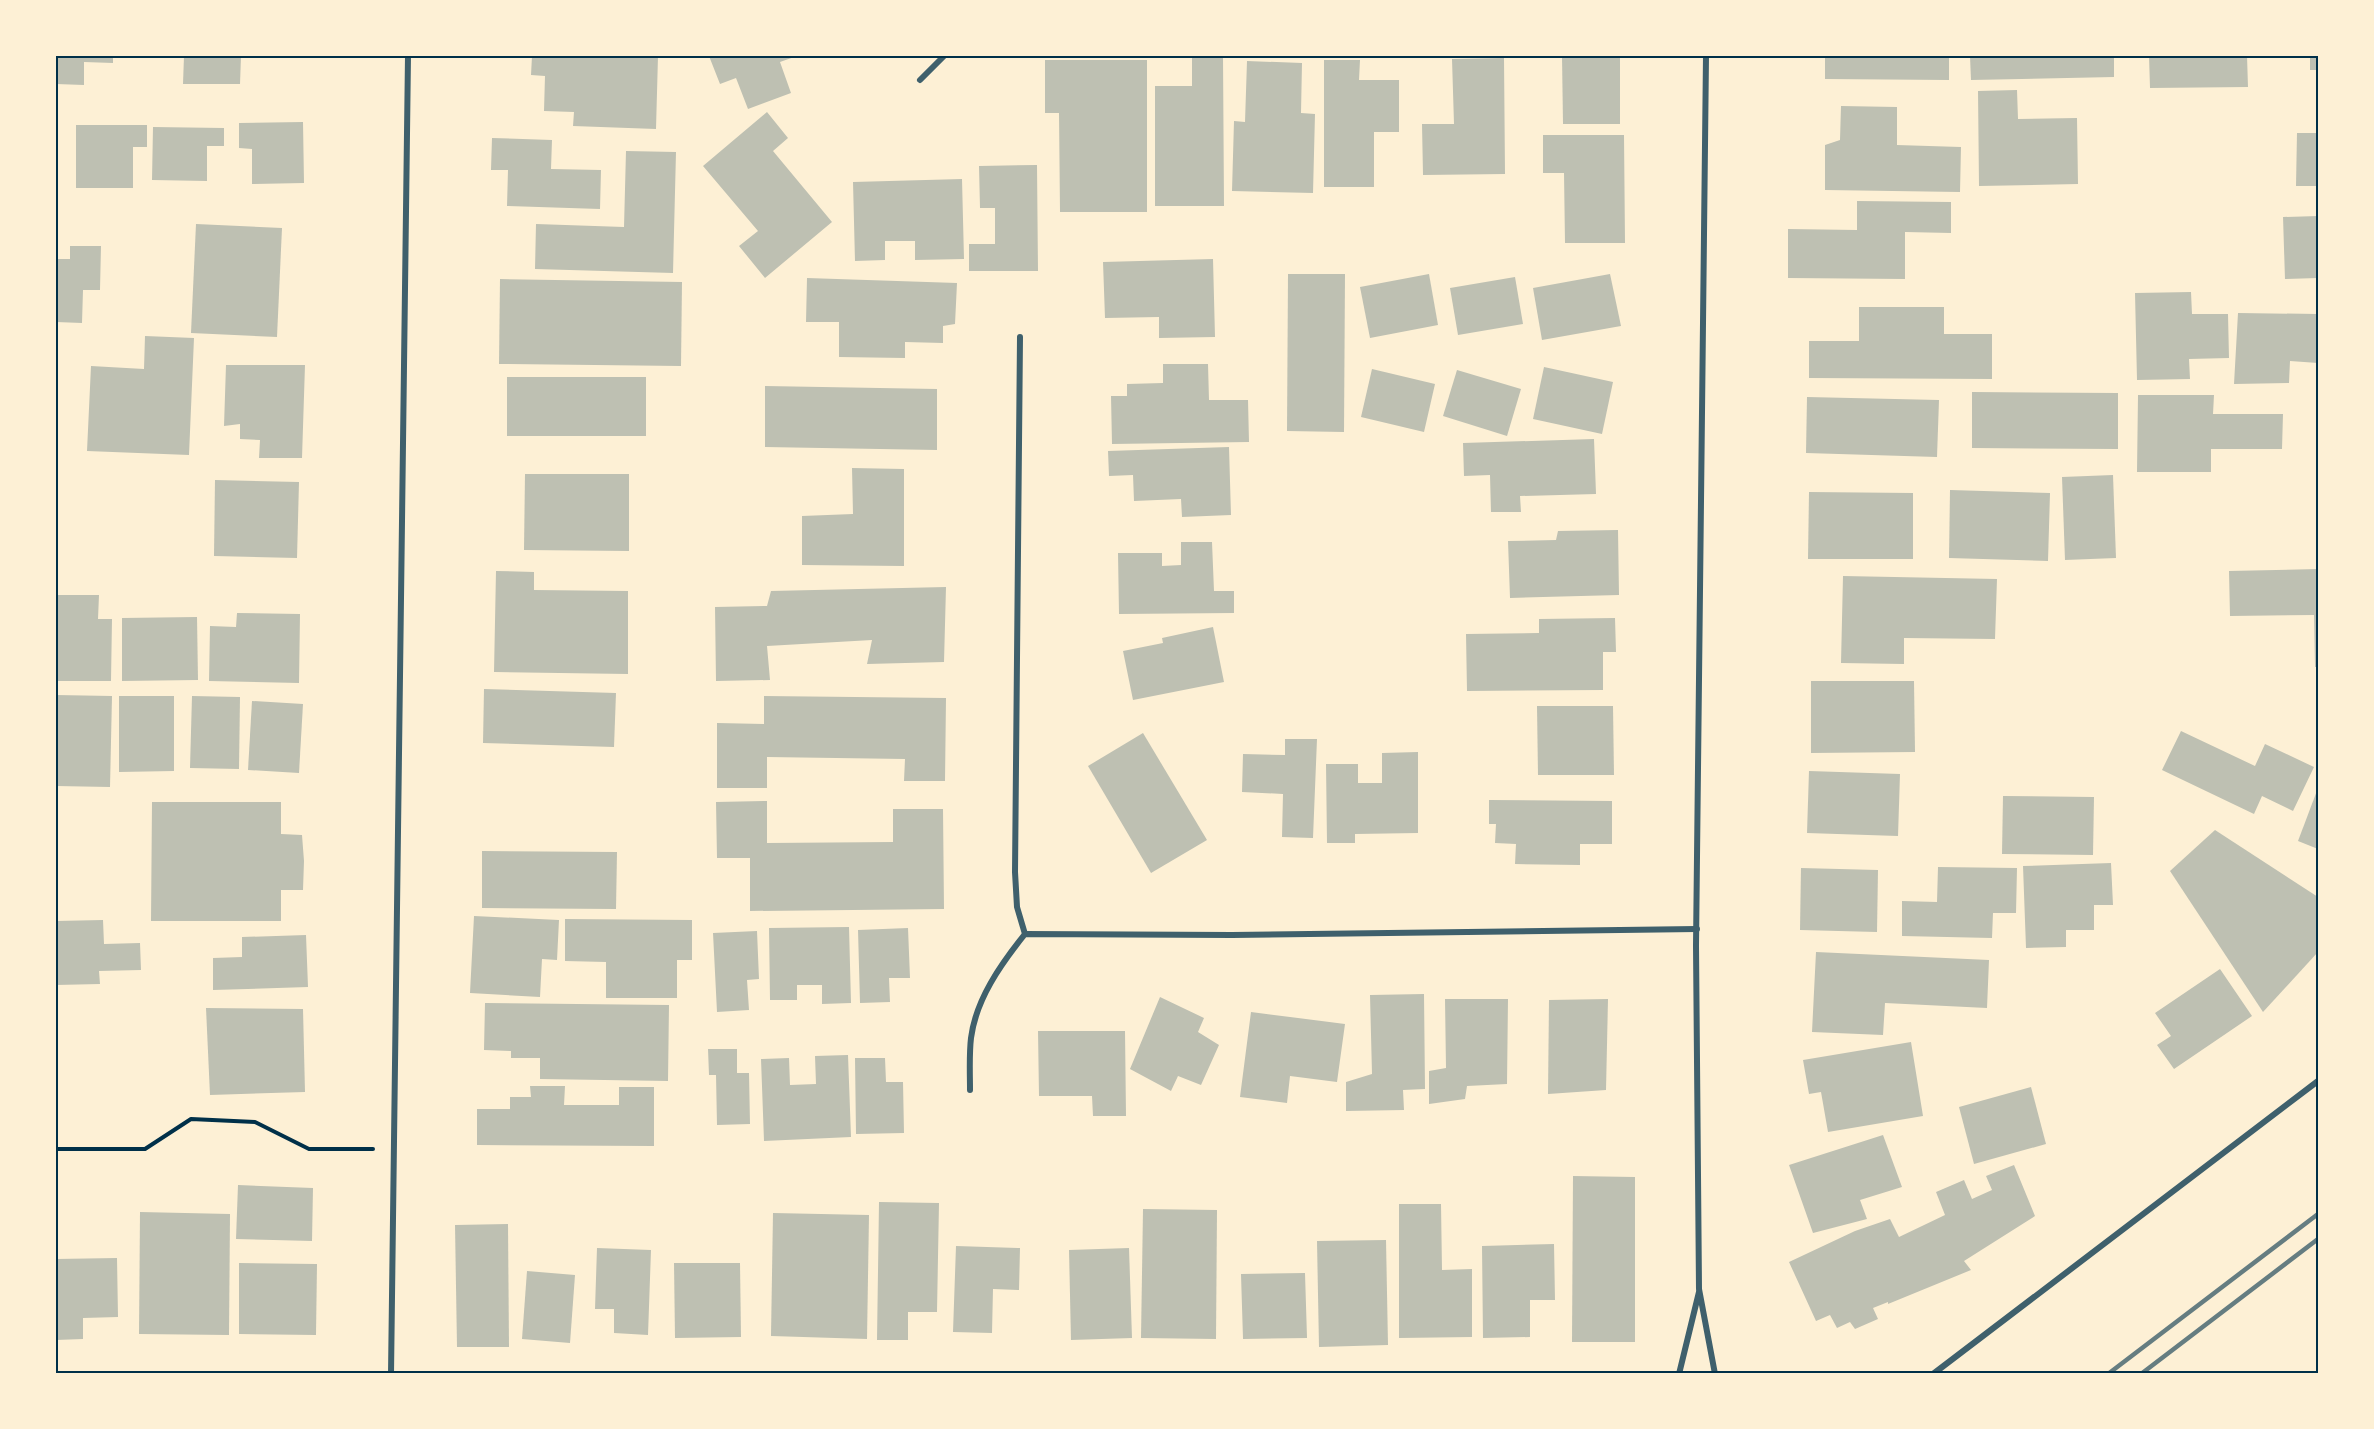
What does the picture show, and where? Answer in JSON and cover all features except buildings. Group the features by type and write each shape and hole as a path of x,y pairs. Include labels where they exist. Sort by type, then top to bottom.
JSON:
{"street":[{"path":"391,1374 408,56"},
{"path":"920,80 944,56"},
{"path":"1706,56 1696,929 1700,1289 1715,1374"},
{"path":"1020,337 1015,872 1017,907 1025,934"},
{"path":"1025,934 1232,935 1696,929"},
{"path":"970,1090 970,1040 973,1026 997,969 1025,934"},
{"path":"1933,1374 2319,1081"},
{"path":"1679,1374 1700,1289"}],"path":[{"path":"56,1149 145,1149 191,1119 255,1122 309,1149 394,1149"}],"railway":[{"path":"2108,1374 2318,1214"},
{"path":"2141,1374 2318,1239"}]}
